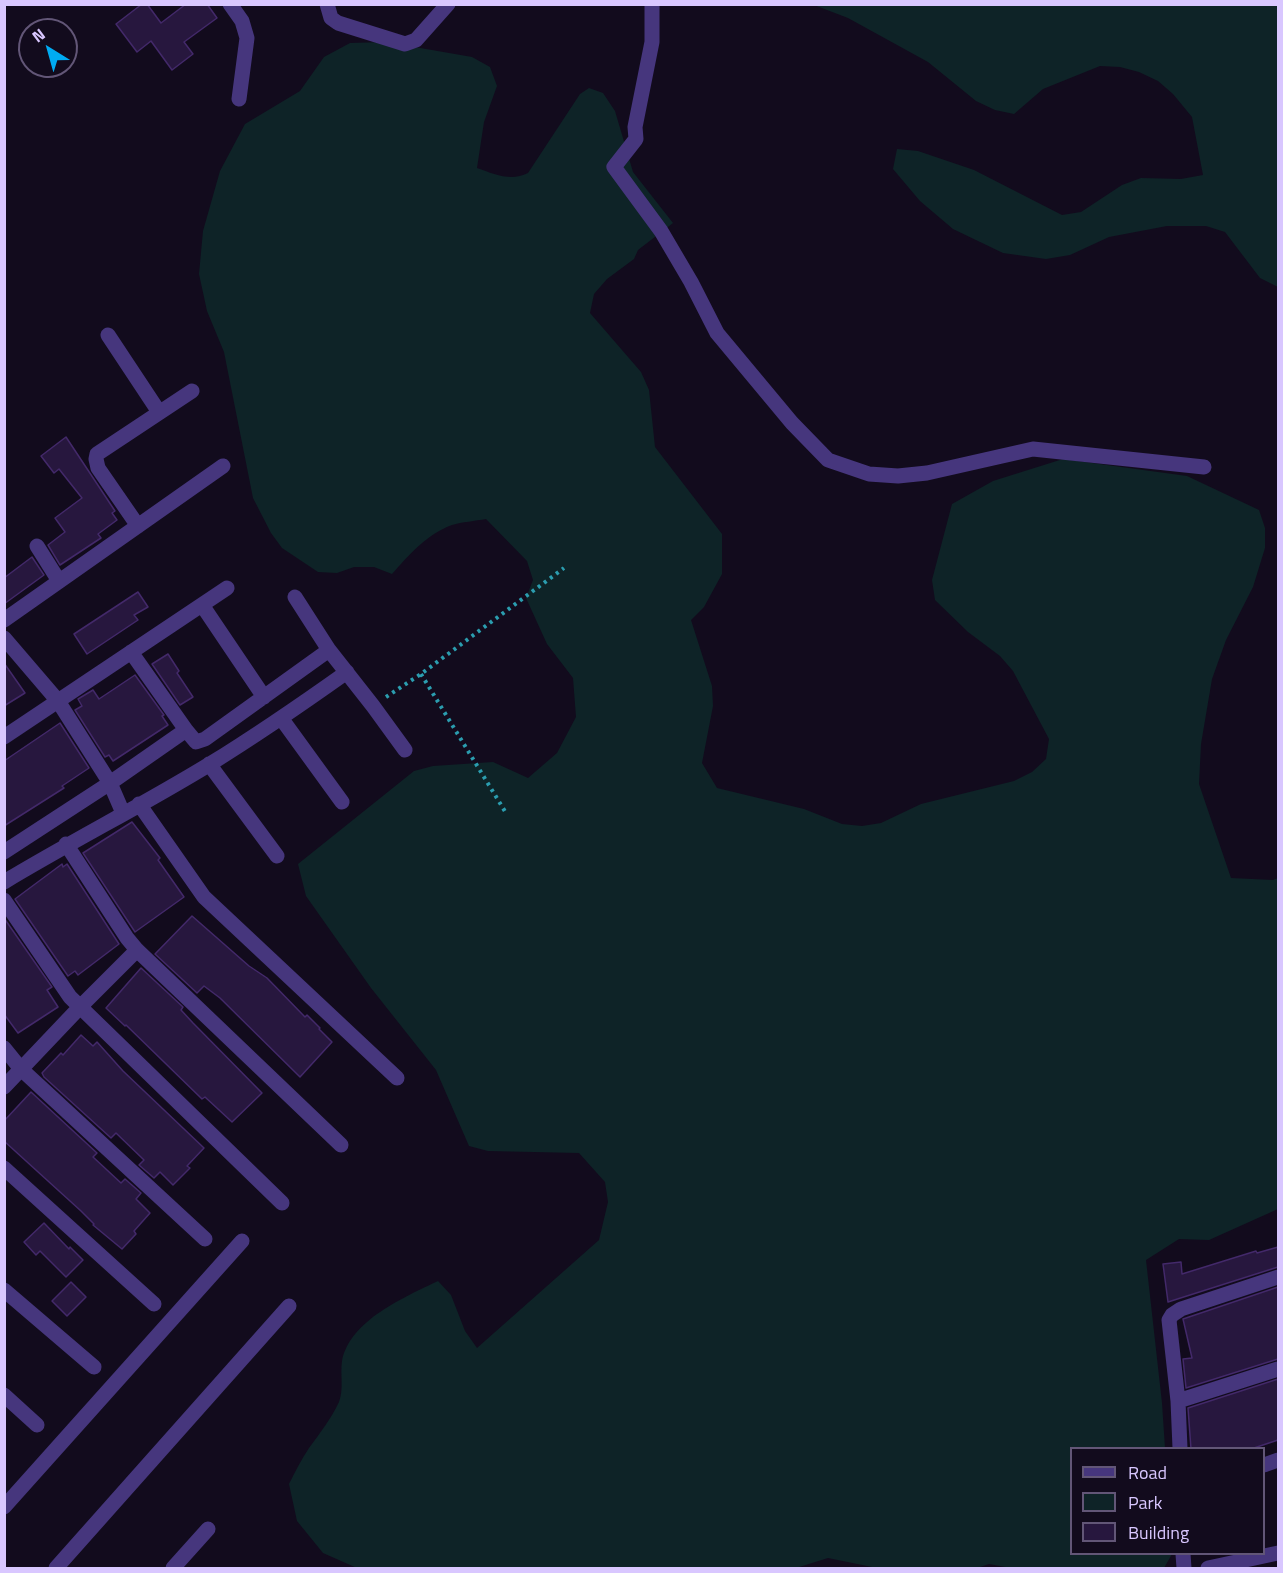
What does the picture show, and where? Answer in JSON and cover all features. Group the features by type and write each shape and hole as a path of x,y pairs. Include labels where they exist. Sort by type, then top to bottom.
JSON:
{"street":[{"path":"230,4 242,21 247,38 239,99"},
{"path":"327,4 331,18 338,23 405,44 416,40 448,4"},
{"path":"652,4 651,42 635,127 636,139 614,167 662,231 717,333 792,423 828,460 869,474 897,477 927,473 1033,449 1204,467"},
{"path":"108,334 159,411"},
{"path":"138,526 104,478 96,459 100,451 192,391"},
{"path":"4,620 223,466"},
{"path":"37,546 59,580"},
{"path":"4,737 227,588"},
{"path":"295,597 329,650 405,750"},
{"path":"202,605 264,697"},
{"path":"4,638 58,701 110,783 123,813"},
{"path":"131,652 194,741 199,742 329,650"},
{"path":"4,882 66,844 209,764 347,672"},
{"path":"281,718 342,802"},
{"path":"4,852 186,730"},
{"path":"209,764 277,856"},
{"path":"139,804 204,897 397,1078"},
{"path":"66,844 137,950 341,1145"},
{"path":"4,900 70,997 282,1203"},
{"path":"4,1087 137,950"},
{"path":"4,1048 21,1069 205,1239"},
{"path":"4,1168 154,1304"},
{"path":"4,1507 242,1241"},
{"path":"1180,1447 1178,1401 1168,1320 1181,1309 1278,1277"},
{"path":"4,1290 94,1367"},
{"path":"56,1569 289,1306"},
{"path":"1178,1401 1278,1369"},
{"path":"4,1395 37,1425"},
{"path":"173,1569 208,1529"},
{"path":"1208,1569 1278,1553"}],"path":[{"path":"373,706 421,674 564,568"},
{"path":"421,674 506,813"}],"green space":[{"path":"814,5 1278,5 1278,287 1260,278 1225,232 1206,226 1167,226 1109,237 1070,255 1046,259 1003,253 953,229 920,201 893,169 897,149 918,151 974,170 1062,215 1081,212 1122,185 1141,178 1181,179 1203,175 1192,117 1173,94 1158,81 1139,72 1120,67 1100,66 1043,89 1014,114 995,110 976,101 928,62 848,18"},
{"path":"386,42 472,57 490,67 497,86 484,122 477,168 502,176 515,177 528,173 580,94 589,88 603,93 615,111 633,172 673,223 638,250 634,259 607,279 594,294 590,313 641,372 649,390 655,447 722,534 722,574 704,607 691,620 712,686 713,706 702,763 717,788 804,809 842,824 862,826 881,823 921,804 1014,781 1032,772 1046,759 1049,739 1013,671 1000,656 968,632 935,600 932,580 952,504 993,481 1063,459 1187,476 1259,510 1265,528 1265,548 1253,587 1226,640 1212,679 1201,744 1199,784 1231,878 1273,880 1278,878 1278,1209 1209,1240 1179,1239 1146,1260 1165,1447 1070,1447 1070,1555 1171,1555 1164,1568 1011,1568 989,1564 977,1568 877,1568 828,1558 796,1568 357,1568 323,1553 297,1521 289,1484 303,1457 339,1402 342,1361 347,1346 356,1333 367,1322 395,1303 438,1281 451,1295 465,1331 477,1348 599,1240 608,1202 605,1182 579,1153 488,1151 469,1146 436,1070 371,988 306,896 298,864 414,771 433,766 493,762 528,778 557,753 576,717 573,678 547,644 526,598 533,580 527,561 486,519 452,525 434,534 392,574 374,567 354,567 337,573 318,572 282,548 271,533 253,498 224,352 207,311 199,274 203,231 220,171 245,124 300,91 324,57 350,43"}],"building":[{"path":"142,4 147,4 161,23 186,4 207,4 217,18 184,42 193,54 172,70 151,41 137,52 116,24"},
{"path":"66,437 115,511 112,513 117,520 98,534 101,538 60,565 48,545 65,532 55,518 82,498 59,469 54,473 41,456"},
{"path":"32,557 44,575 4,604 4,578"},
{"path":"138,592 148,607 134,615 138,620 87,654 74,634"},
{"path":"168,654 193,697 180,705 152,664"},
{"path":"4,663 25,693 4,706"},
{"path":"135,675 164,715 162,716 168,725 113,761 109,755 105,757 75,710 82,706 78,699 93,690 99,699"},
{"path":"60,723 89,768 62,786 64,788 4,826 4,761"},
{"path":"132,822 160,858 158,860 184,897 135,932 83,853"},
{"path":"62,864 63,867 67,864 119,944 78,975 75,971 68,976 15,899"},
{"path":"192,916 249,966 267,978 332,1042 300,1077 220,998 204,986 197,993 155,954"},
{"path":"4,918 52,987 47,990 58,1007 18,1033 4,1014"},
{"path":"141,968 183,1007 181,1010 262,1093 232,1122 205,1097 202,1099 106,1008"},
{"path":"81,1035 93,1046 97,1042 123,1071 204,1148 187,1166 190,1168 173,1185 160,1172 154,1178 139,1165 144,1160 116,1133 111,1138 44,1077 42,1073"},
{"path":"31,1092 97,1153 93,1157 121,1183 125,1179 141,1193 136,1199 150,1213 134,1231 136,1234 122,1249 93,1225 81,1211 4,1141 4,1121"},
{"path":"44,1223 83,1260 66,1277 40,1251 36,1255 24,1242"},
{"path":"1278,1247 1278,1267 1168,1302 1163,1264 1181,1262 1182,1274 1256,1251 1257,1253"},
{"path":"71,1282 86,1297 67,1316 52,1301"},
{"path":"1278,1287 1278,1359 1186,1388 1183,1359 1192,1358 1183,1319"},
{"path":"1278,1379 1278,1440 1257,1447 1191,1447 1188,1408"}]}
